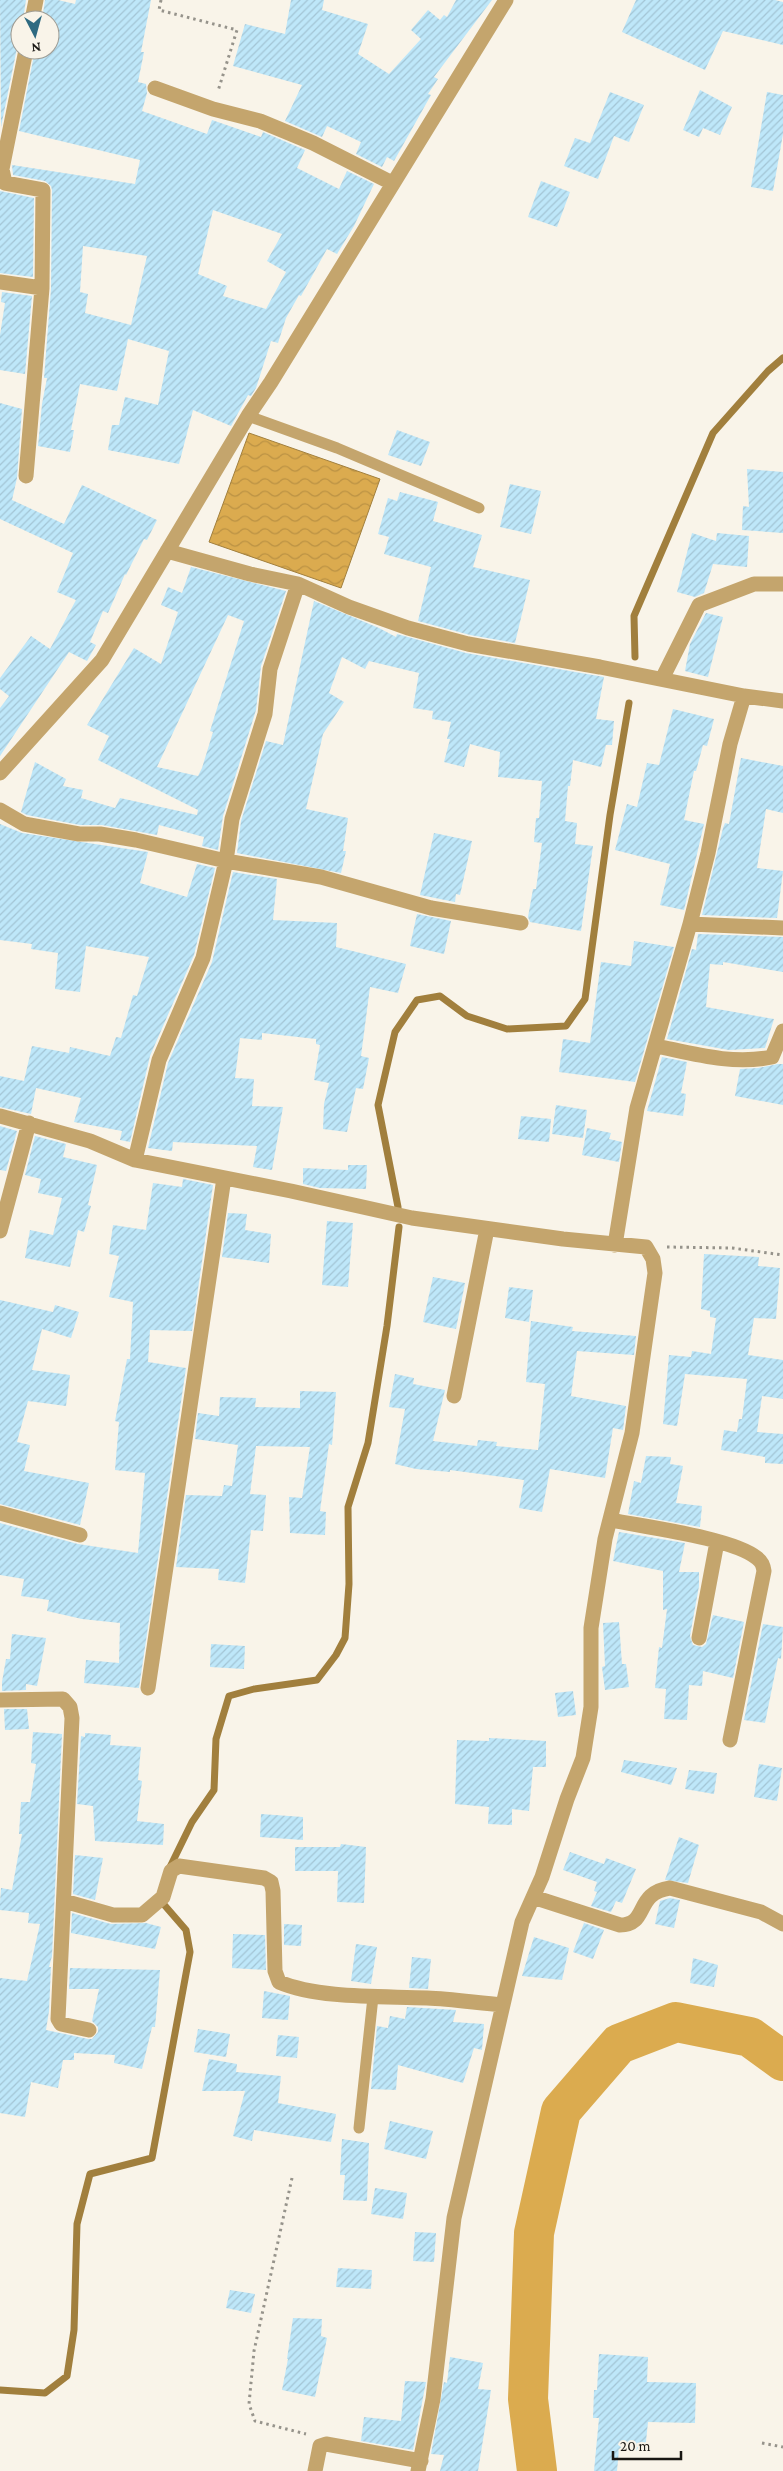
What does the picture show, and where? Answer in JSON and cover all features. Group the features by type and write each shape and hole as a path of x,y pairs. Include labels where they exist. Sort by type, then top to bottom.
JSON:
{"street":[{"path":"0,773 102,660 248,416 271,382 506,0"},
{"path":"24,60 2,169 5,183 43,190 42,288 26,476"},
{"path":"155,88 213,109 260,121 313,143 392,183"},
{"path":"0,282 42,288"},
{"path":"167,551 250,574 298,584 349,607 408,628 468,644 662,679 744,696 783,701"},
{"path":"135,1160 159,1060 203,958 226,860 232,819 265,714 270,669 298,584"},
{"path":"662,679 699,605 754,584 783,584"},
{"path":"615,1245 637,1108 690,924 708,853 730,744 744,696"},
{"path":"0,810 24,824 79,834 100,834 136,840 226,860 321,877 431,908 521,923"},
{"path":"690,924 783,928"},
{"path":"656,1046 719,1060 772,1058 783,1031"},
{"path":"0,1116 90,1141 135,1160 291,1191 412,1218 615,1245 646,1247 653,1259 655,1273 632,1433 605,1539 591,1628 591,1707 583,1758 533,1897 522,1922 454,2218 432,2399 420,2466 355,2448 326,2444 320,2446 316,2471"},
{"path":"0,1231 29,1123"},
{"path":"148,1688 224,1178"},
{"path":"454,1396 487,1229"},
{"path":"0,1513 80,1535"},
{"path":"611,1520 729,1544 756,1556 762,1563 764,1571 730,1740"},
{"path":"699,1638 717,1542"},
{"path":"0,1700 63,1699 70,1707 72,1718 62,1886 64,1901 58,2019 61,2024 89,2030"},
{"path":"64,1901 113,1915 142,1915 156,1905 163,1896 171,1870 179,1866 264,1878 271,1882 273,1890 275,1971 280,1982 292,1988 373,1998 426,1998 503,2005"},
{"path":"533,1897 620,1925 629,1925 636,1921 648,1897 660,1890 670,1888 761,1912 783,1924"}],"lane":[{"path":"248,416 337,448 479,508"},
{"path":"359,2128 373,1998"}],"path":[{"path":"161,0 159,10 237,30 213,109"},
{"path":"646,1247 732,1248 783,1255"},
{"path":"292,2178 254,2351 249,2404 255,2421 278,2428 295,2430 308,2435 320,2446"},
{"path":"762,2443 783,2447"}],"water":[{"path":"249,433 380,479 341,588 209,542"}],"building":[{"path":"0,0 26,0 24,10 10,10 10,60 15,60 1,127"},
{"path":"45,0 58,0 75,4 76,0 151,0 141,52 144,52 138,82 146,84 147,93 142,111 207,134 212,120 261,137 263,132 305,150 297,168 339,189 347,171 374,184 354,226 337,254 327,249 301,296 299,295 286,318 278,343 271,341 256,388 251,396 248,395 231,426 193,410 179,464 108,450 112,425 119,425 125,397 158,405 169,351 128,339 117,391 80,384 71,430 74,430 70,452 38,446 42,404 47,378 44,378 51,289 52,190 51,186 45,181 13,175 12,165 135,184 140,160 19,131 33,60 60,60 60,10 44,10","holes":["213,210 282,234 267,261 286,272 266,309 223,296 227,286 198,274","83,246 147,256 131,325 85,313 88,294 80,292"]},
{"path":"291,0 324,0 322,10 368,24 358,54 389,74 421,39 411,30 428,10 440,20 444,15 447,17 456,0 492,0 434,77 438,79 428,94 431,95 394,161 387,157 382,167 356,154 361,142 327,126 322,137 285,121 302,85 233,66 245,24 285,34"},
{"path":"636,0 775,0 783,2 783,45 723,31 705,70 622,32"},
{"path":"700,90 732,107 720,135 703,128 699,137 683,130"},
{"path":"610,92 644,105 629,142 614,136 598,179 564,166 575,138 590,143"},
{"path":"767,92 783,95 783,134 773,191 751,187"},
{"path":"541,181 570,192 557,227 528,217"},
{"path":"0,191 34,198 33,277 0,273"},
{"path":"2,292 32,296 25,374 0,370 0,335 5,303 1,302"},
{"path":"0,403 22,409 17,478 12,500 64,524 82,485 157,520 147,540 144,539 125,574 108,613 103,611 90,642 96,645 87,661 69,652 0,756 0,708 9,696 0,689 0,678 31,636 50,649 76,600 57,592 73,553 0,519"},
{"path":"397,430 430,442 421,466 388,455"},
{"path":"747,469 783,472 783,533 742,530 743,506 749,507"},
{"path":"510,484 541,491 531,534 500,527"},
{"path":"400,492 438,502 433,521 482,535 473,567 530,580 515,643 470,635 418,621 431,567 384,554 389,537 378,534 388,498 397,501"},
{"path":"692,533 716,541 717,533 749,536 747,567 713,564 704,593 695,597 677,592"},
{"path":"191,567 286,591 261,666 256,710 223,816 218,850 202,846 204,837 159,825 157,835 102,825 80,825 27,815 21,812 35,762 66,779 63,786 83,790 81,798 115,808 120,798 197,815 198,810 98,760 109,736 87,725 134,648 161,664 178,612 161,605 168,587 182,593","holes":["228,615 244,621 210,731 213,732 198,776 157,767"]},
{"path":"314,601 396,637 397,634 466,653 604,677 596,719 614,721 612,745 606,745 601,767 573,760 570,786 568,786 565,821 577,823 575,844 593,846 581,931 530,922 528,917 533,889 536,889 542,843 534,842 536,818 539,818 542,781 498,777 500,752 470,744 464,767 444,762 450,739 447,739 451,722 432,719 433,711 413,708 419,673 369,661 365,669 342,657 329,693 344,702 323,734 306,809 348,818 343,851 346,851 341,873 237,853 241,821 266,741 283,745"},
{"path":"706,613 723,617 708,677 685,671 690,644"},
{"path":"673,709 714,719 707,746 703,745 696,771 694,771 684,820 704,824 684,910 660,905 670,864 615,850 627,804 637,807 647,763 659,765"},
{"path":"741,758 783,766 783,813 766,809 757,868 783,871 777,918 702,915 723,828 725,823 729,824"},
{"path":"0,824 22,833 148,852 140,883 187,897 197,864 215,868 194,955 150,1056 130,1142 120,1140 122,1131 74,1122 81,1098 36,1088 31,1114 0,1107 0,1076 24,1081 32,1046 69,1053 70,1047 110,1056 116,1037 121,1038 133,995 137,996 149,957 86,946 80,992 55,989 58,953 31,949 32,944 0,940"},
{"path":"434,833 472,841 460,895 456,894 455,902 420,895"},
{"path":"233,872 277,879 273,920 337,923 336,947 406,964 398,993 370,987 361,1056 369,1058 363,1089 356,1088 347,1132 323,1129 324,1104 329,1083 314,1080 320,1045 316,1044 316,1039 262,1033 262,1040 240,1038 235,1078 254,1079 252,1106 283,1107 272,1170 253,1167 257,1146 173,1142 172,1151 148,1148 168,1063 212,962"},
{"path":"417,914 451,921 444,954 410,946"},
{"path":"698,934 783,937 783,972 723,962 723,965 710,964 706,1007 774,1019 765,1048 729,1050 667,1039 692,949 696,950"},
{"path":"634,941 674,947 635,1082 559,1072 563,1039 590,1043 601,962 631,966"},
{"path":"662,1057 687,1062 681,1093 686,1094 683,1116 647,1111"},
{"path":"783,1064 783,1105 735,1096 740,1069"},
{"path":"556,1105 587,1110 583,1138 552,1134"},
{"path":"521,1116 551,1119 549,1142 518,1139"},
{"path":"0,1126 17,1131 6,1171 0,1170"},
{"path":"587,1128 611,1133 609,1139 622,1142 619,1162 582,1155"},
{"path":"35,1136 66,1144 63,1157 97,1165 88,1205 91,1206 84,1232 78,1230 70,1267 25,1258 30,1230 53,1235 62,1198 38,1193 41,1179 25,1175"},
{"path":"348,1165 367,1165 366,1189 320,1188 303,1184 303,1168 348,1170"},
{"path":"183,1179 213,1185 192,1331 150,1330 148,1362 186,1368 139,1688 84,1683 86,1660 119,1663 120,1623 82,1619 47,1611 49,1600 21,1596 24,1579 0,1575 0,1523 78,1544 138,1553 145,1473 115,1470 119,1422 115,1421 127,1359 130,1359 133,1302 109,1297 119,1256 109,1254 113,1225 146,1230 153,1183 182,1187"},
{"path":"228,1213 247,1214 245,1230 271,1234 269,1263 222,1257"},
{"path":"327,1221 353,1223 348,1287 322,1285"},
{"path":"704,1254 759,1257 758,1266 780,1268 776,1319 754,1318 748,1355 783,1360 783,1399 762,1396 757,1432 783,1434 783,1464 765,1463 765,1457 721,1450 724,1430 737,1432 739,1419 742,1419 747,1379 685,1374 677,1426 663,1424 669,1355 691,1357 692,1351 711,1354 716,1318 710,1317 710,1311 701,1309"},
{"path":"433,1277 465,1283 456,1329 423,1322"},
{"path":"509,1287 533,1290 529,1322 505,1318"},
{"path":"0,1300 53,1312 55,1305 79,1312 71,1338 42,1329 32,1370 70,1375 66,1406 28,1401 17,1442 30,1445 24,1471 89,1483 80,1525 0,1504"},
{"path":"531,1321 573,1327 572,1331 636,1336 634,1355 577,1351 571,1396 626,1406 623,1430 613,1428 605,1478 550,1469 542,1512 519,1508 524,1480 450,1470 450,1472 416,1469 395,1464 405,1409 389,1407 395,1374 414,1378 413,1384 445,1390 433,1441 477,1446 478,1440 497,1442 496,1446 538,1450 545,1384 526,1382"},
{"path":"300,1391 336,1392 332,1445 329,1444 320,1511 326,1512 325,1535 290,1533 289,1497 302,1498 310,1447 256,1446 250,1494 266,1495 263,1531 251,1530 245,1583 218,1580 219,1569 176,1567 186,1495 222,1496 224,1485 232,1486 238,1445 195,1439 198,1413 219,1416 220,1397 256,1398 255,1407 300,1408"},
{"path":"646,1456 671,1457 670,1464 683,1466 676,1503 702,1506 700,1527 628,1514 634,1481 641,1483"},
{"path":"619,1532 685,1543 679,1572 699,1572 699,1586 690,1636 693,1645 702,1647 706,1644 713,1615 744,1622 733,1678 703,1671 702,1686 689,1685 687,1720 664,1719 666,1689 655,1688 659,1647 662,1648 667,1609 663,1610 663,1571 613,1561"},
{"path":"619,1622 622,1664 626,1664 629,1687 605,1690 602,1667 605,1666 603,1623"},
{"path":"763,1624 783,1627 781,1659 778,1658 765,1723 744,1720"},
{"path":"12,1634 46,1638 37,1686 26,1684 26,1690 2,1691 6,1659 10,1659"},
{"path":"211,1644 245,1646 244,1669 210,1667"},
{"path":"573,1691 576,1715 558,1717 555,1693"},
{"path":"4,1709 27,1709 29,1729 5,1730"},
{"path":"33,1732 62,1734 52,1956 49,1967 51,1967 49,2011 46,2030 88,2039 92,2039 98,2032 98,2027 92,2021 99,1989 69,1989 70,1968 160,1970 155,2027 152,2027 142,2069 114,2063 115,2055 74,2053 74,2060 63,2060 58,2088 31,2082 25,2117 0,2113 0,1978 27,1981 40,1924 28,1923 29,1913 0,1910 0,1902 1,1888 12,1890 22,1834 19,1834 21,1802 30,1802 36,1764 31,1763"},
{"path":"85,1733 111,1735 110,1745 141,1747 138,1780 142,1781 137,1821 164,1824 163,1845 95,1841 93,1806 77,1804 81,1736 85,1737"},
{"path":"489,1738 546,1741 546,1767 533,1767 529,1811 512,1809 512,1825 488,1824 489,1807 455,1804 457,1740 489,1741"},
{"path":"624,1760 677,1768 671,1785 621,1772"},
{"path":"759,1764 782,1768 777,1801 754,1797"},
{"path":"689,1770 717,1773 714,1794 685,1789"},
{"path":"261,1814 303,1817 303,1840 260,1837"},
{"path":"679,1837 699,1845 688,1883 665,1880"},
{"path":"341,1844 366,1847 364,1903 337,1902 338,1871 295,1871 295,1847 340,1847"},
{"path":"570,1852 604,1864 606,1858 636,1869 622,1903 616,1901 611,1912 591,1906 597,1892 594,1891 597,1882 563,1870"},
{"path":"75,1855 103,1858 95,1900 73,1894"},
{"path":"670,1898 680,1900 674,1928 655,1924 660,1901"},
{"path":"72,1913 111,1924 146,1923 161,1927 155,1949 71,1933"},
{"path":"584,1923 604,1930 593,1959 573,1952"},
{"path":"284,1924 302,1925 301,1946 284,1945"},
{"path":"233,1934 265,1935 266,1970 232,1968"},
{"path":"534,1937 569,1948 562,1980 522,1976"},
{"path":"356,1944 377,1947 371,1984 351,1981"},
{"path":"412,1957 431,1959 428,1989 409,1988"},
{"path":"693,1958 718,1965 714,1987 690,1983"},
{"path":"264,1991 290,1996 288,2020 262,2018"},
{"path":"407,2007 456,2010 453,2022 484,2024 482,2050 474,2048 463,2083 398,2065 396,2090 371,2089 377,2026 388,2028 390,2016 405,2019"},
{"path":"198,2029 230,2034 226,2057 194,2052"},
{"path":"278,2035 299,2037 297,2058 276,2056"},
{"path":"209,2059 237,2064 236,2072 281,2076 278,2103 336,2114 331,2142 254,2130 252,2141 233,2136 245,2091 202,2091"},
{"path":"390,2121 433,2131 426,2159 384,2149"},
{"path":"342,2139 369,2143 367,2201 343,2200 345,2175 340,2175"},
{"path":"375,2188 407,2193 403,2219 371,2214"},
{"path":"415,2232 436,2233 434,2262 413,2261"},
{"path":"338,2268 372,2270 371,2289 336,2287"},
{"path":"230,2290 255,2294 251,2313 226,2308"},
{"path":"293,2318 322,2319 321,2336 327,2338 315,2397 282,2390"},
{"path":"599,2354 648,2357 647,2382 696,2383 695,2423 648,2422 645,2451 619,2449 617,2471 594,2471 599,2418 593,2418 594,2390 597,2390"},
{"path":"450,2357 483,2363 478,2389 491,2390 478,2471 440,2471 444,2455 431,2454 444,2382 447,2383"},
{"path":"405,2381 426,2382 413,2450 361,2441 364,2417 401,2421"}],"waterway":[{"path":"635,657 634,616 713,433 768,371 783,358"},
{"path":"398,1207 378,1105 395,1032 417,1000 440,996 467,1016 507,1029 566,1026 585,999 610,815 629,703"},
{"path":"170,1867 192,1822 214,1790 216,1739 229,1696 254,1689 317,1680 336,1655 345,1638 349,1584 348,1507 368,1443 387,1326 399,1227"},
{"path":"0,2390 45,2393 67,2376 74,2330 77,2224 90,2174 152,2158 190,1952 186,1930 160,1900"},
{"path":"537,2471 528,2399 534,2233 561,2111 619,2044 676,2022 750,2037 783,2061"}]}
